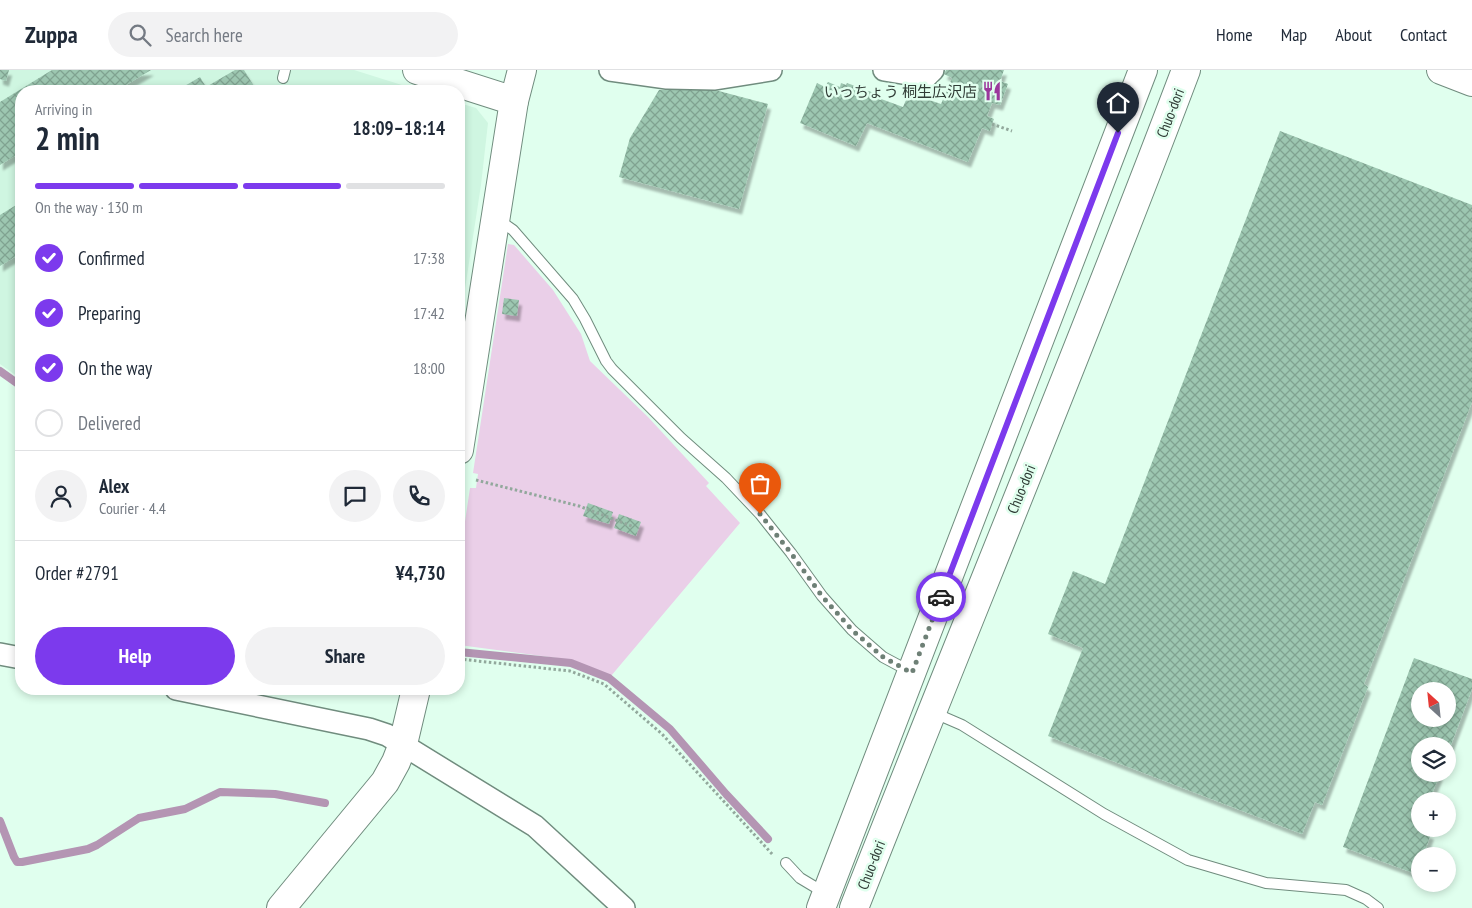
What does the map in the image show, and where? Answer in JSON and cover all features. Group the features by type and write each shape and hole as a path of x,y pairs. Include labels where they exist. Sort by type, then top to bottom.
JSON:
{"main road":[{"path":"417,70 464,85"},
{"path":"465,412 514,101 522,70"},
{"name":"Chuo-dori","path":"824,901 1142,70"},
{"name":"Chuo-dori","path":"854,908 1092,314 1186,70"},
{"path":"1441,70 1472,82"},
{"path":"465,85 514,101"},
{"path":"281,908 385,782 403,744 415,695"}],"street":[{"path":"610,70 667,78 715,79 770,70"},
{"path":"884,70 926,77 933,70"},
{"path":"0,654 15,657"},
{"path":"206,695 369,728 388,735 416,755 535,826 624,908"}],"lane":[{"path":"496,218 513,230 573,300 612,369 746,499 791,553 822,596 852,630 883,657 912,673"},
{"path":"931,712 962,725 1104,814 1188,860 1266,883 1346,890 1366,899 1378,908"},
{"path":"786,863 824,901"}],"path":[{"path":"992,124 1012,131"},
{"path":"476,480 579,506 634,526"},
{"path":"465,660 570,671 604,684 662,734 769,853 786,863"}],"shaded area":[{"path":"0,70 354,70 402,85 15,85 15,375 0,364"},
{"path":"465,105 476,108 488,123 481,185 465,289"},
{"path":"508,244 514,245 553,290 581,334 590,361 648,417 709,483 706,486 740,523 611,676 572,660 465,646 465,522 470,488 476,488 478,474 473,473"}],"building":[{"path":"0,70 9,70 6,81 0,79"},
{"path":"52,70 151,70 126,85 28,85"},
{"path":"235,70 244,70 253,85 209,85"},
{"path":"946,70 1004,70 1000,81 1008,84 1000,105 992,103 987,116 994,119 990,131 982,128 968,162 867,123 856,146 800,123 817,83 825,87 828,82 840,87 841,83 846,85 847,83 874,93 873,96 903,107 909,93 941,104 952,78 944,74"},
{"path":"200,77 205,85 186,85"},
{"path":"659,90 715,90 768,104 739,209 619,177 630,138"},
{"path":"15,93 15,156 0,165 0,102"},
{"path":"1280,131 1472,205 1472,402 1364,684 1368,687 1322,805 1315,802 1302,834 1048,736 1083,648 1048,634 1073,571 1105,584"},
{"path":"15,206 15,257 0,266 0,215"},
{"path":"504,298 519,300 517,316 502,314"},
{"path":"588,503 613,512 609,524 583,516"},
{"path":"619,514 641,522 636,536 614,528"},
{"path":"1414,658 1472,679 1472,689 1454,737 1411,737 1411,782 1437,782 1433,792 1411,792 1411,837 1430,837 1426,847 1411,847 1411,872 1343,847"}],"waterway":[{"path":"0,371 15,382"},
{"path":"465,653 571,663 609,678 670,729 768,839"},
{"path":"0,821 14,857 17,862 22,862 88,849 139,818 185,809 220,792 275,794 325,803"}],"way so far":[{"path":"760,514 822,596 852,630 883,657 912,673 941,597"}],"place":[{"name":"いっちょう 桐生広沢店","path":"992,91"}],"route":[{"path":"941,597 1118,133"}]}
